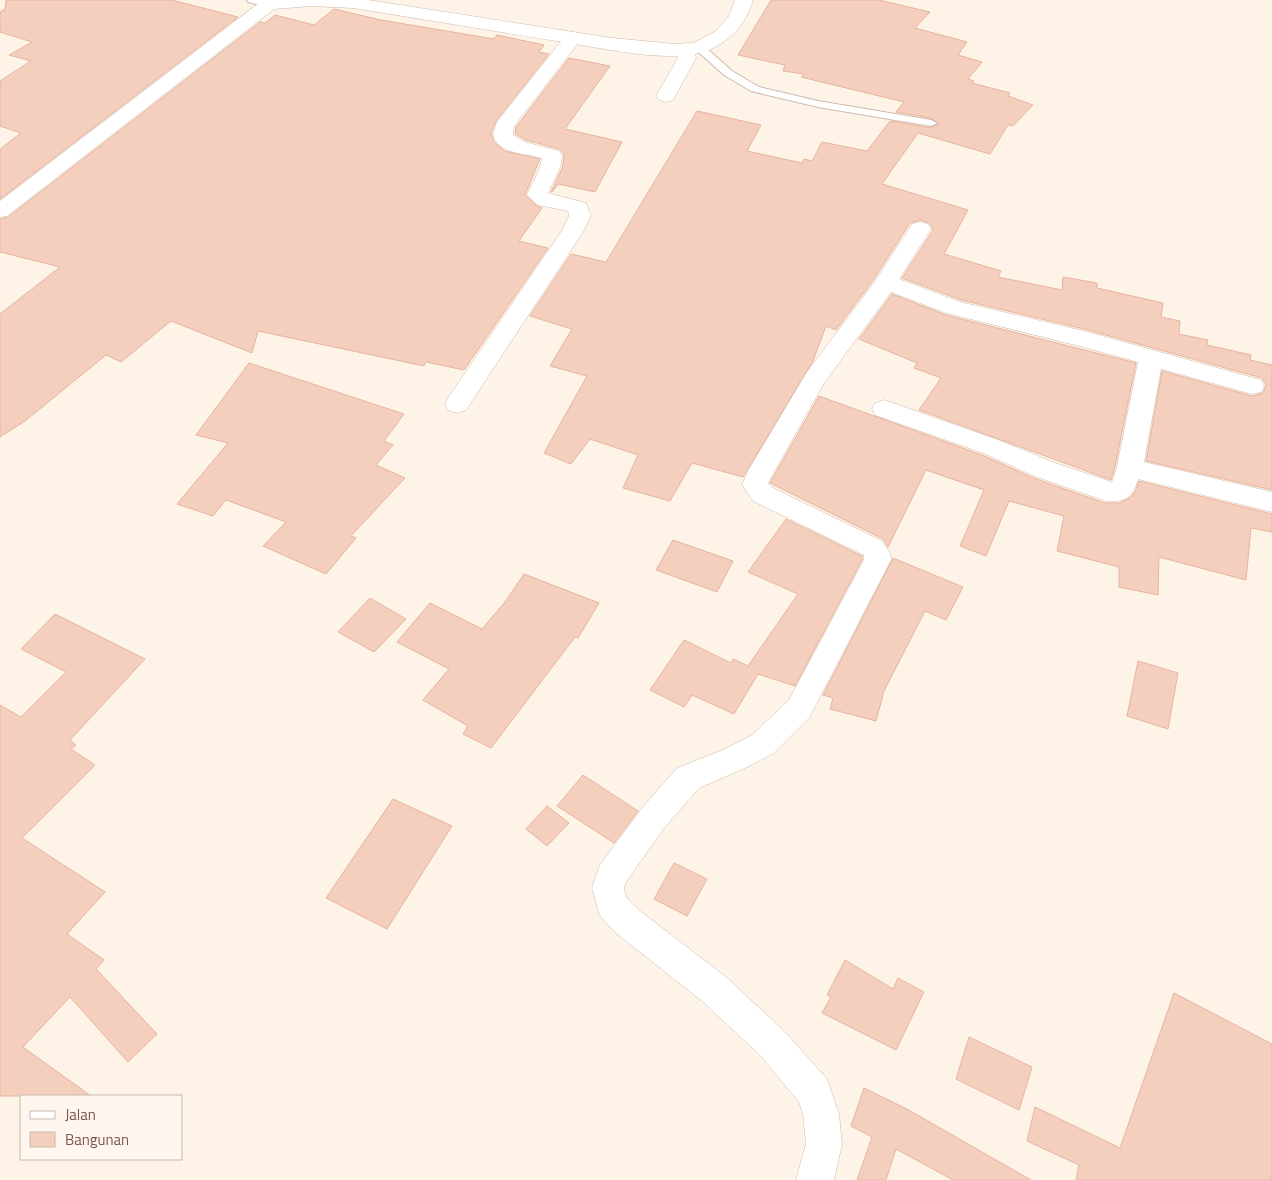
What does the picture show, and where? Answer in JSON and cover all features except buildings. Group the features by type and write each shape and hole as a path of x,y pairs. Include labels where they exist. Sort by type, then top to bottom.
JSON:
{"street":[{"path":"0,211 261,2 312,1 353,3 623,45 692,48 718,37 732,27 741,14 744,0"},
{"path":"457,404 572,232 580,216 579,208 572,204 541,199 537,195 539,186 553,161 552,155 510,144 504,139 503,133 504,126 573,38"},
{"path":"666,96 692,48"},
{"path":"815,1180 824,1144 821,1114 814,1092 772,1043 714,988 628,922 612,905 608,888 611,876 653,818 688,778 734,759 763,744 799,709 878,560 877,553 873,548 762,494 755,485 757,478 816,378 885,282 920,229"},
{"path":"885,282 954,308 1084,339 1252,386"},
{"path":"884,409 992,447 1046,470 1106,491 1118,492 1122,488 1130,467 1150,358"},
{"path":"1130,467 1168,478 1272,502"}],"lane":[{"path":"692,48 755,90 826,105 932,123"}]}
